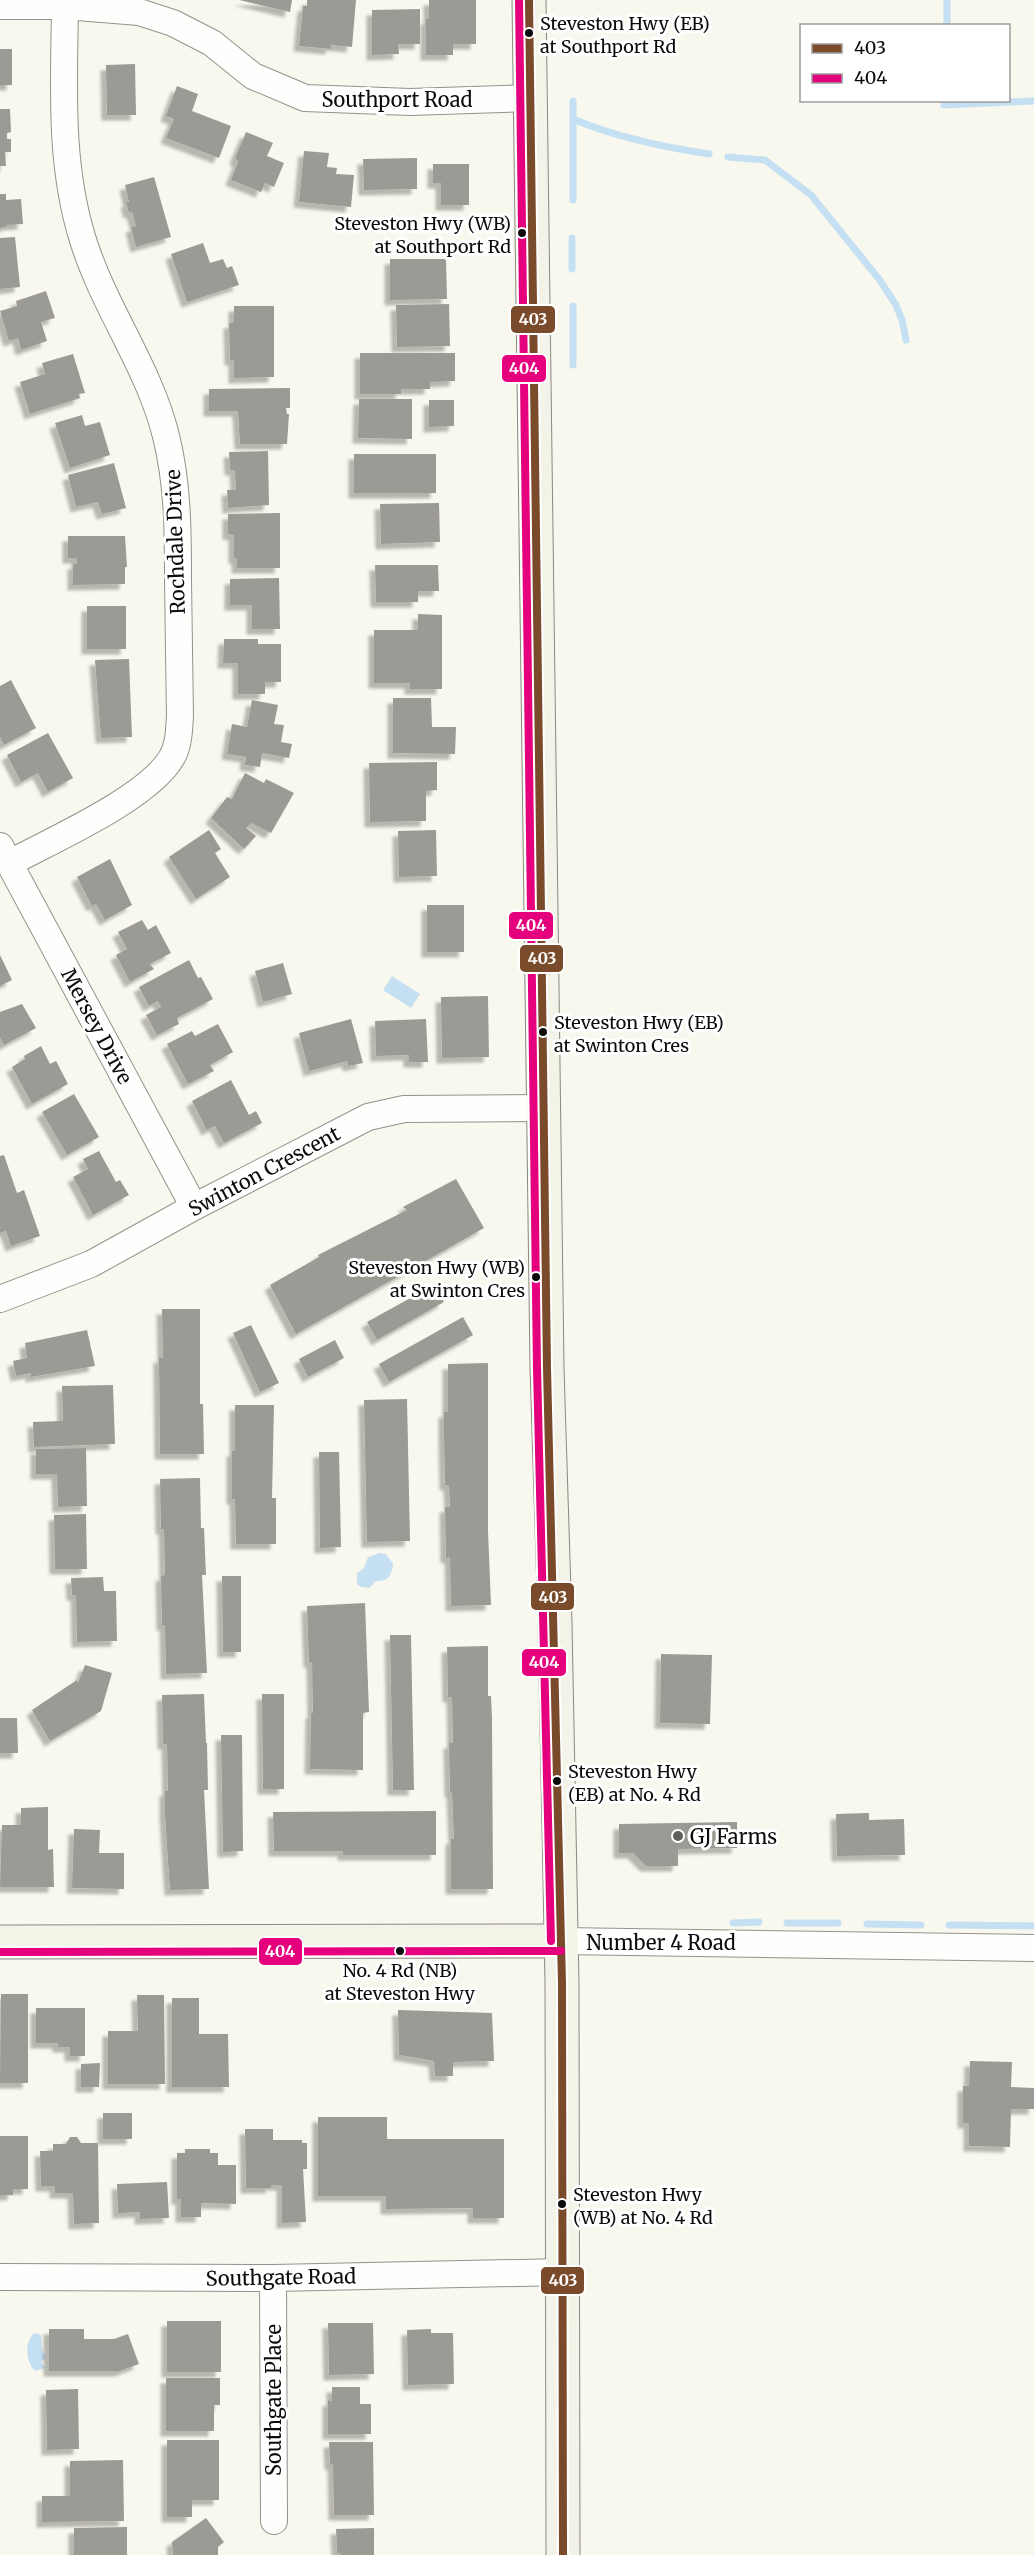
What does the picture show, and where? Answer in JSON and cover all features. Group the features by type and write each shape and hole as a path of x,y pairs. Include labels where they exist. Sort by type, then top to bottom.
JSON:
{"main road":[{"path":"529,0 547,1368 561,1941 564,2555"},
{"name":"Number 4 Road","path":"0,1942 561,1941"}],"street":[{"name":"Southport Road","path":"0,6 64,6 139,12 173,23 212,43 253,76 305,98 410,102 530,98"},
{"name":"Rochdale Drive","path":"5,855 117,805 148,784 172,757 178,741 180,716 178,518 172,463 166,433 149,387 95,272 75,209 65,149 63,113 64,6"},
{"name":"Mersey Drive","path":"5,855 194,1207"},
{"name":"Swinton Crescent","path":"0,1299 91,1264 194,1207 368,1117 404,1109 544,1108"},
{"name":"Number 4 Road","path":"561,1941 1034,1948"},
{"name":"Southgate Road","path":"0,2277 273,2278 563,2272"},
{"name":"Southgate Place","path":"273,2278 274,2521"}],"water":[{"path":"392,976 420,994 411,1008 383,990"},
{"path":"380,1553 386,1554 393,1564 392,1571 386,1579 376,1581 369,1588 361,1587 357,1584 357,1573 364,1568 368,1557"},
{"path":"34,2333 41,2335 42,2349 46,2358 41,2362 45,2368 35,2371 27,2352"}],"building":[{"path":"239,0 292,0 290,12"},
{"path":"307,0 356,0 352,47 331,45 331,49 299,46 303,6 307,6"},
{"path":"429,0 476,0 476,44 453,44 453,55 426,55 426,19 429,19"},
{"path":"420,9 420,44 398,44 399,54 372,55 372,10"},
{"path":"0,49 12,49 12,85 0,85"},
{"path":"135,64 136,115 107,115 106,65"},
{"path":"177,86 198,94 192,111 231,126 219,158 166,138 174,119 166,116"},
{"path":"0,109 10,109 11,132 7,133 7,139 11,139 11,152 5,152 6,166 0,166"},
{"path":"246,132 273,143 267,156 284,163 274,187 265,183 261,192 231,180 238,162 235,158"},
{"path":"304,151 329,153 327,167 337,168 336,174 354,175 351,207 299,202"},
{"path":"417,158 417,189 364,190 363,159"},
{"path":"433,164 469,164 469,205 441,205 441,183 433,183"},
{"path":"154,177 171,237 136,247 131,227 136,226 126,202 129,202 125,185"},
{"path":"0,194 6,194 6,200 21,199 23,224 6,225 0,228"},
{"path":"15,237 20,287 0,289 0,238"},
{"path":"203,243 210,263 223,259 227,268 232,266 239,285 187,302 171,254"},
{"path":"390,259 446,259 447,299 390,300"},
{"path":"46,291 55,318 41,322 47,341 21,350 18,338 9,341 0,311 17,306 16,301"},
{"path":"449,304 450,346 397,347 396,305"},
{"path":"234,306 274,306 274,377 234,378 234,360 230,360 229,323 234,323"},
{"path":"360,353 455,353 455,381 430,382 430,389 401,389 401,394 360,394"},
{"path":"73,354 85,393 79,394 80,398 30,414 20,382 45,374 42,363"},
{"path":"290,388 290,408 286,408 289,414 287,444 240,444 238,411 209,411 209,389"},
{"path":"359,399 412,399 412,439 358,438"},
{"path":"429,400 454,400 454,426 429,427"},
{"path":"82,415 85,426 100,422 110,455 70,468 55,423"},
{"path":"268,451 269,505 228,508 227,490 236,490 235,470 230,470 229,452"},
{"path":"354,454 436,454 436,493 354,493"},
{"path":"114,463 126,508 102,514 98,502 76,507 68,475"},
{"path":"439,503 440,542 381,544 380,504"},
{"path":"280,513 280,568 237,568 237,558 234,558 234,535 228,534 228,514"},
{"path":"68,536 125,536 127,567 125,567 125,584 73,585 73,564 77,564 77,558 68,558"},
{"path":"375,565 438,565 439,591 418,591 418,602 376,602"},
{"path":"279,578 280,629 252,629 252,605 230,605 230,579"},
{"path":"87,606 126,606 126,649 87,649"},
{"path":"418,614 442,615 442,689 410,689 410,683 374,683 374,630 418,630"},
{"path":"224,639 258,639 258,644 281,644 281,682 265,682 265,694 238,694 238,663 223,663"},
{"path":"129,659 132,737 101,738 95,660"},
{"path":"11,680 36,728 4,745 0,737 0,686"},
{"path":"393,698 431,698 432,727 456,727 455,754 393,753"},
{"path":"252,700 278,705 274,724 284,725 281,742 292,744 289,758 262,753 260,767 245,765 246,757 227,754 232,724 247,727"},
{"path":"48,733 73,778 48,792 38,773 21,782 7,755"},
{"path":"437,762 437,790 426,791 426,821 370,822 369,763"},
{"path":"245,773 264,783 266,779 294,793 271,833 251,823 246,828 256,836 244,849 211,818 227,797 232,799"},
{"path":"209,830 221,849 215,853 230,877 196,899 169,857"},
{"path":"436,830 437,876 399,877 398,831"},
{"path":"110,859 132,905 105,920 96,904 92,906 77,877"},
{"path":"427,905 464,905 464,952 427,952"},
{"path":"142,920 148,930 156,925 171,953 150,964 154,969 130,982 116,955 127,949 118,932"},
{"path":"0,955 12,980 0,986"},
{"path":"189,960 213,999 177,1018 179,1024 157,1035 146,1015 161,1007 158,1001 149,1006 139,987"},
{"path":"283,963 292,994 263,1002 255,971"},
{"path":"488,996 489,1057 442,1058 441,997"},
{"path":"22,1004 36,1028 4,1045 0,1038 0,1012"},
{"path":"351,1019 363,1063 348,1066 347,1061 309,1071 299,1033"},
{"path":"426,1019 428,1062 409,1062 409,1055 376,1056 375,1021"},
{"path":"218,1024 233,1052 210,1065 214,1071 188,1084 167,1044 192,1031 195,1036"},
{"path":"41,1046 50,1064 56,1061 68,1084 32,1104 12,1067 25,1059 24,1056"},
{"path":"231,1080 249,1115 256,1111 262,1123 224,1143 215,1126 207,1130 192,1101"},
{"path":"74,1094 99,1137 67,1155 42,1112"},
{"path":"99,1151 116,1182 120,1180 129,1195 93,1215 73,1177 88,1169 83,1159"},
{"path":"4,1155 17,1193 24,1190 40,1236 11,1246 6,1231 0,1233 0,1156"},
{"path":"456,1179 484,1228 296,1334 270,1285 319,1257 318,1255 407,1210 403,1207"},
{"path":"434,1285 444,1302 377,1340 367,1322"},
{"path":"162,1309 200,1309 200,1404 203,1404 204,1454 160,1454 159,1357 163,1358"},
{"path":"463,1317 473,1335 389,1382 379,1364"},
{"path":"251,1325 279,1383 260,1392 233,1333"},
{"path":"87,1330 95,1366 31,1377 31,1373 16,1376 13,1361 27,1358 25,1343"},
{"path":"335,1340 344,1358 308,1377 299,1359"},
{"path":"488,1363 488,1531 491,1605 451,1606 450,1557 446,1558 445,1507 450,1507 449,1485 445,1485 444,1435 444,1412 448,1412 448,1364"},
{"path":"113,1385 115,1444 34,1447 33,1422 63,1421 62,1386"},
{"path":"407,1399 410,1541 367,1542 364,1400"},
{"path":"235,1405 274,1405 272,1498 276,1498 276,1544 236,1544 235,1499 232,1499"},
{"path":"86,1448 87,1506 58,1507 57,1474 36,1474 36,1449"},
{"path":"319,1452 339,1452 341,1547 320,1548"},
{"path":"200,1478 201,1528 204,1528 206,1575 202,1575 207,1673 166,1674 165,1625 162,1625 161,1576 165,1575 160,1479"},
{"path":"86,1514 87,1569 55,1569 54,1515"},
{"path":"222,1576 241,1576 241,1652 223,1652"},
{"path":"103,1577 104,1591 116,1591 117,1641 77,1642 76,1595 72,1595 71,1578"},
{"path":"365,1603 369,1712 363,1713 363,1770 310,1769 311,1713 313,1713 312,1662 309,1662 307,1606"},
{"path":"390,1635 411,1635 414,1790 393,1790"},
{"path":"488,1646 488,1696 491,1696 492,1719 493,1889 451,1889 451,1839 454,1839 449,1743 453,1743 452,1697 448,1697 447,1647"},
{"path":"661,1654 712,1655 710,1724 660,1723"},
{"path":"85,1665 112,1673 101,1711 50,1741 32,1710 77,1680 78,1683"},
{"path":"204,1694 208,1790 204,1790 209,1889 170,1890 165,1815 165,1791 168,1791 167,1744 163,1744 162,1695"},
{"path":"262,1694 284,1694 284,1789 263,1789"},
{"path":"0,1718 17,1718 18,1753 0,1753"},
{"path":"221,1735 242,1735 243,1851 223,1852"},
{"path":"48,1807 48,1850 53,1849 54,1887 0,1887 2,1825 21,1825 21,1808"},
{"path":"436,1811 436,1855 343,1855 343,1851 274,1851 273,1812"},
{"path":"869,1813 869,1820 904,1819 905,1855 837,1856 836,1814"},
{"name":"GJ Farms","path":"737,1822 737,1848 678,1849 678,1866 646,1866 633,1853 619,1853 619,1824"},
{"path":"74,1829 100,1830 99,1853 124,1853 124,1889 72,1888"},
{"path":"1,1994 28,1994 28,2083 0,2083"},
{"path":"137,1995 164,1995 165,2084 108,2084 108,2031 138,2031"},
{"path":"172,1998 199,1998 199,2034 228,2034 229,2087 172,2087"},
{"path":"36,2008 85,2008 85,2056 70,2056 70,2047 58,2047 58,2043 36,2043"},
{"path":"398,2010 492,2013 494,2061 453,2062 453,2076 435,2076 434,2061 399,2055"},
{"path":"970,2061 1012,2062 1011,2087 1034,2088 1034,2109 1011,2109 1010,2147 969,2146 969,2123 963,2123 963,2086 969,2086"},
{"path":"100,2063 99,2087 81,2087 81,2064"},
{"path":"103,2113 132,2113 132,2139 103,2139"},
{"path":"318,2117 387,2117 387,2139 504,2139 504,2218 473,2218 473,2208 386,2209 386,2196 318,2196"},
{"path":"245,2129 273,2129 273,2140 302,2140 302,2143 307,2143 307,2169 303,2169 306,2222 282,2223 282,2185 271,2185 271,2188 246,2188"},
{"path":"0,2136 28,2136 28,2189 13,2189 13,2195 0,2195"},
{"path":"70,2137 77,2137 81,2143 98,2143 99,2223 74,2224 73,2193 55,2193 55,2186 41,2186 40,2151 53,2151 53,2144 66,2144"},
{"path":"185,2149 210,2149 210,2153 218,2153 218,2165 236,2165 236,2204 201,2203 201,2217 181,2217 181,2199 177,2199 177,2153 185,2153"},
{"path":"167,2182 169,2218 140,2219 140,2212 118,2213 117,2184"},
{"path":"167,2321 221,2321 221,2372 167,2372"},
{"path":"328,2323 373,2323 374,2374 329,2375"},
{"path":"49,2329 84,2329 84,2339 114,2339 128,2334 139,2364 120,2371 49,2371"},
{"path":"431,2329 431,2333 453,2333 454,2384 408,2385 407,2330"},
{"path":"166,2378 220,2378 220,2405 214,2405 214,2431 166,2431"},
{"path":"332,2387 360,2387 360,2404 371,2404 371,2434 328,2434 328,2400 332,2401"},
{"path":"78,2389 79,2449 47,2450 46,2390"},
{"path":"167,2440 219,2440 219,2500 192,2500 192,2517 167,2517"},
{"path":"329,2442 373,2442 374,2515 334,2515 333,2464 330,2465"},
{"path":"123,2460 124,2521 42,2522 42,2496 70,2496 70,2461"},
{"path":"206,2518 224,2542 218,2547 218,2555 173,2555 172,2542"},
{"path":"127,2527 127,2555 74,2555 74,2528"},
{"path":"374,2528 374,2555 337,2553 336,2529"}],"waterway":[{"path":"947,0 947,24"},
{"path":"573,101 573,200"},
{"path":"945,102 944,105 1034,101"},
{"path":"573,119 640,141 709,154"},
{"path":"728,157 765,160 811,195 879,279 896,305 906,340"},
{"path":"572,238 572,269"},
{"path":"573,306 573,365"},
{"path":"733,1923 759,1922"},
{"path":"787,1923 838,1923"},
{"path":"867,1924 921,1925"},
{"path":"949,1925 1034,1926"}],"transit line":[{"name":"404","path":"519,0 537,1368 551,1941"},
{"name":"403","path":"529,0 547,1368 562,1983 563,2555"},
{"name":"404","path":"0,1952 561,1951"}],"place":[{"name":"Steveston Hwy (EB) at Southport Rd","path":"529,33"},
{"name":"Steveston Hwy (WB) at Southport Rd","path":"522,233"},
{"name":"Steveston Hwy (EB) at Swinton Cres","path":"543,1032"},
{"name":"Steveston Hwy (WB) at Swinton Cres","path":"536,1277"},
{"name":"Steveston Hwy (EB) at No. 4 Rd","path":"557,1781"},
{"name":"GJ Farms","path":"678,1836"},
{"name":"No. 4 Rd (NB) at Steveston Hwy","path":"400,1951"},
{"name":"Steveston Hwy (WB) at No. 4 Rd","path":"562,2204"}]}
